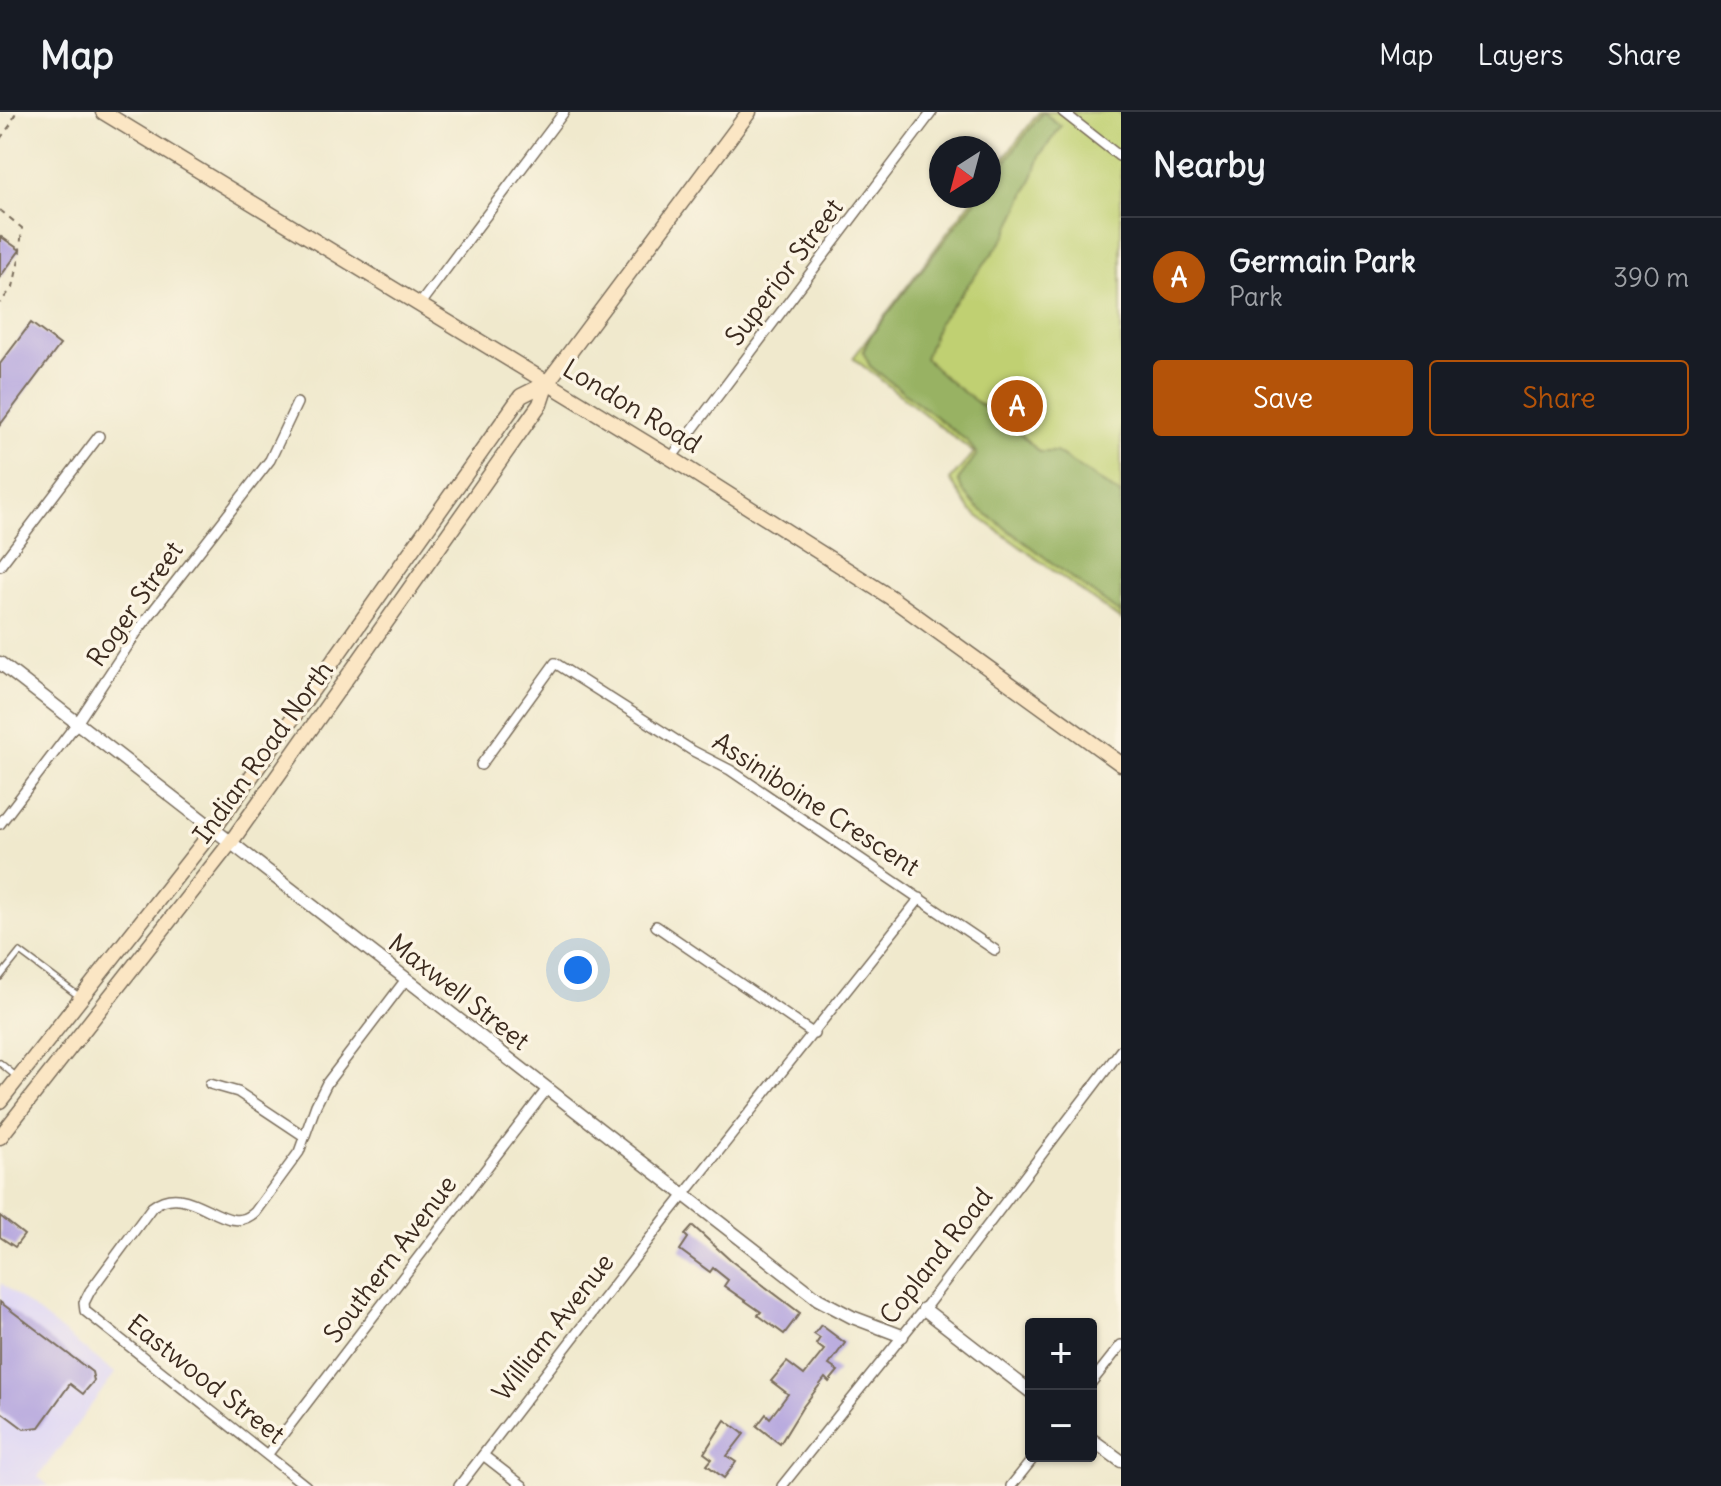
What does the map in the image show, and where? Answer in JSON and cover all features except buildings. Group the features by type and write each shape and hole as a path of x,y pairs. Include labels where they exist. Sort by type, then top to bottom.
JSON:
{"main road":[{"name":"London Road","path":"103,112 671,458 890,597 1121,764"},
{"name":"Indian Road North","path":"0,1137 231,842 538,407 547,383 749,112"},
{"name":"Indian Road North","path":"0,1101 214,829 521,396 547,383"}],"street":[{"path":"419,305 564,112"},
{"name":"Superior Street","path":"671,458 932,112"},
{"path":"1063,112 1119,156"},
{"name":"Roger Street","path":"0,824 77,723 139,629 270,460 297,403"},
{"path":"0,566 99,436"},
{"name":"Maxwell Street","path":"0,663 818,1299 852,1317 902,1336"},
{"name":"Assiniboine Crescent","path":"481,765 555,663 693,751 730,770 920,898 684,1197"},
{"path":"920,898 995,950"},
{"path":"656,926 814,1034"},
{"path":"210,1084 238,1092 304,1136 327,1083 407,978"},
{"name":"Copland Road","path":"782,1486 924,1309 1121,1050"},
{"name":"Southern Avenue","path":"267,1455 547,1089"},
{"name":"Eastwood Street","path":"304,1136 295,1160 249,1218 232,1220 178,1198 160,1201 143,1219 84,1303 85,1311 306,1486"},
{"name":"William Avenue","path":"459,1486 684,1197"},
{"path":"924,1309 1028,1390"},
{"path":"1097,1375 1121,1345"},
{"path":"1097,1443 1121,1461"},
{"path":"483,1455 523,1486"},
{"path":"1011,1486 1030,1462"}],"lane":[{"path":"0,977 20,952 81,998"},
{"path":"0,1063 18,1078"}],"path":[{"path":"0,139 16,112"},
{"path":"0,210 22,228 13,287 0,303"}],"shaded area":[{"path":"1,1283 115,1373 38,1477 49,1486 0,1486"}],"green space":[{"path":"1039,112 1121,112 1121,620 971,511 950,480 974,453 853,358 966,208 1001,208 1001,162"},
{"path":"1043,112 1061,126 1040,156 1006,236 939,322 925,358 1039,452 1056,452 1121,495 1121,614 977,507 958,480 977,454 967,441 870,366 863,352 870,337 970,208 1001,208 1001,167"}],"place":[{"name":"Germain Park","path":"1017,406"}]}
